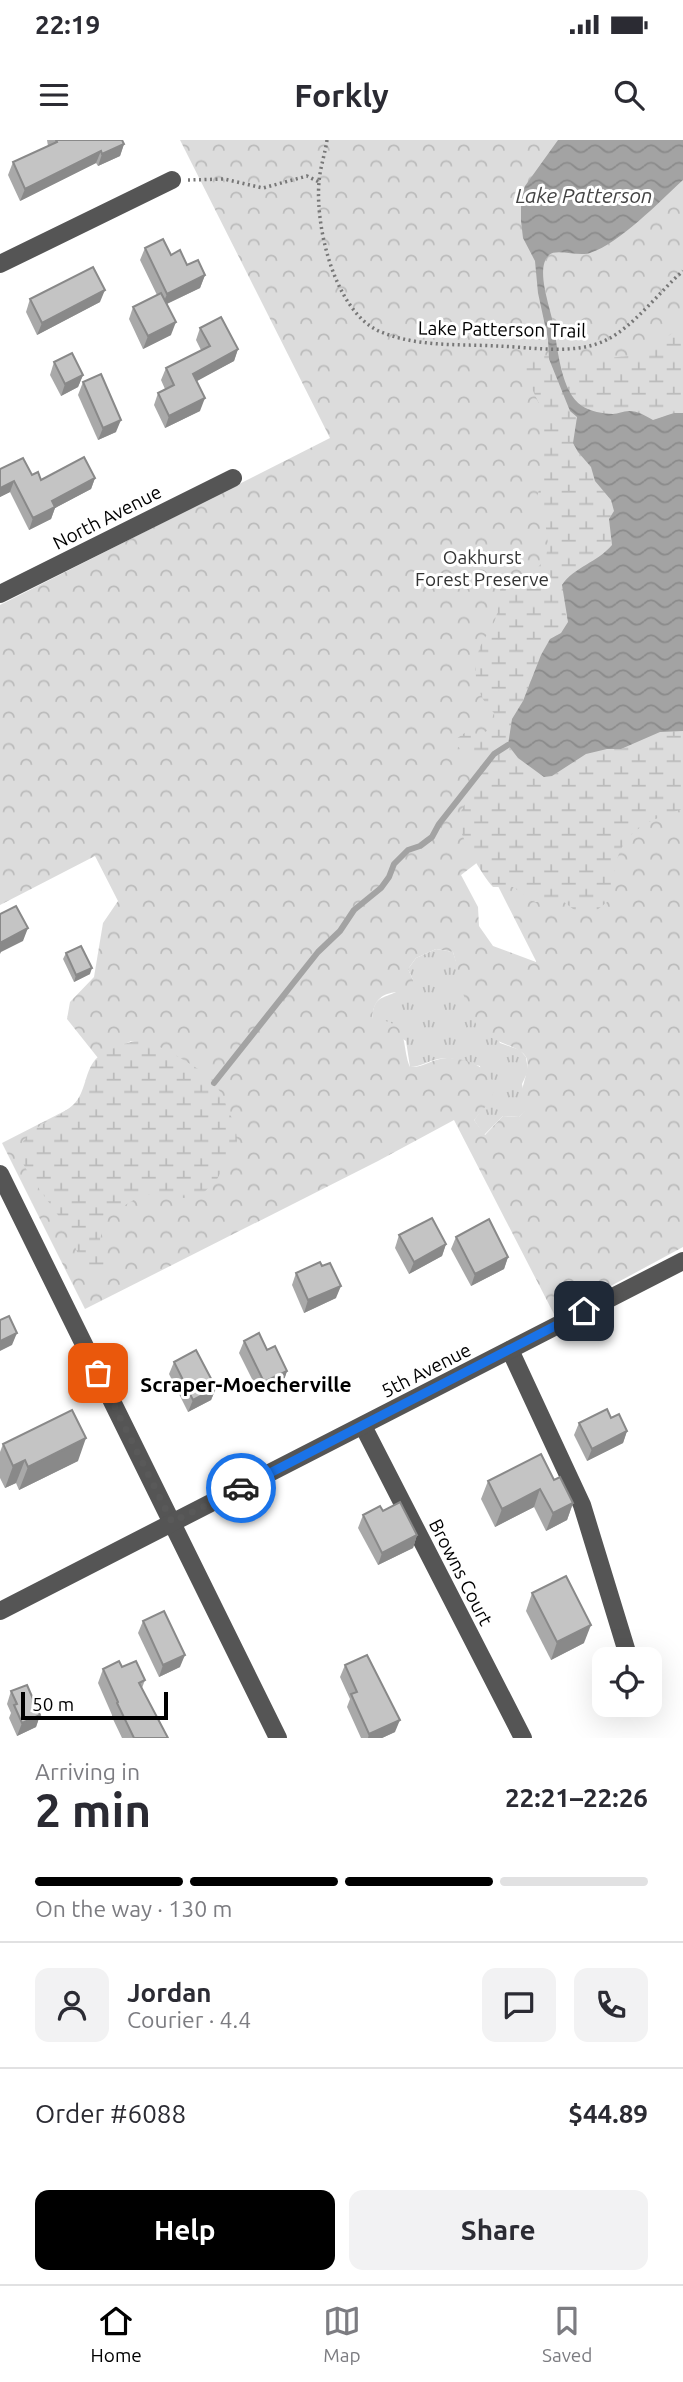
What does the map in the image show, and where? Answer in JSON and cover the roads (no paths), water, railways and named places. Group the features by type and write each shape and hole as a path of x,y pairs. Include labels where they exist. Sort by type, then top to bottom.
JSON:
{"street":[{"path":"0,264 172,180"},
{"name":"North Avenue","path":"0,594 233,478"},
{"path":"0,1174 278,1738"},
{"name":"5th Avenue","path":"0,1611 683,1261"},
{"path":"510,1350 582,1504 625,1647"},
{"name":"Browns Court","path":"363,1426 523,1738"}],"water":[{"name":"Lake Patterson","path":"558,140 683,140 683,180 626,231 602,248 590,253 562,252 549,255 545,261 543,280 562,370 575,400 585,408 597,412 613,414 632,411 653,420 683,413 683,731 660,732 621,749 586,754 552,776 544,777 518,758 508,745 512,719 523,701 550,639 561,633 568,622 562,585 612,545 609,519 614,511 611,500 595,481 591,467 573,443 577,417 570,411 549,359 535,261 523,238 521,197 525,186"}],"waterway":[{"path":"214,1083 318,952 340,931 354,910 381,888 394,864 408,850 420,846 432,837 439,824 494,754 508,745"}],"district":[{"name":"Scraper-Moecherville","path":"246,1384"}],"park label":[{"name":"Oakhurst Forest Preserve","path":"482,568"}]}
